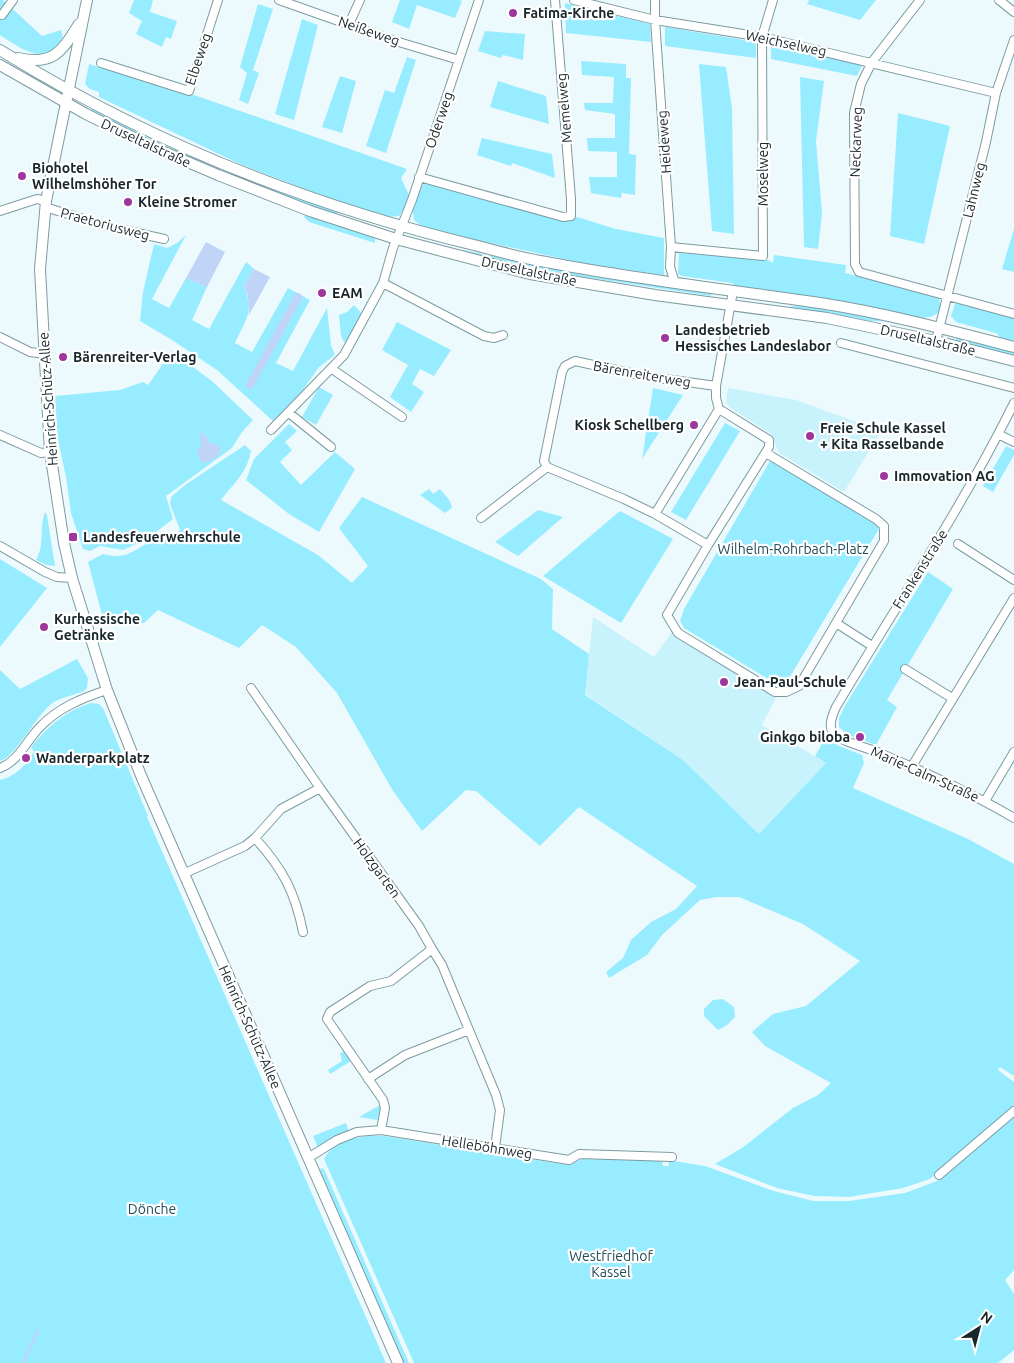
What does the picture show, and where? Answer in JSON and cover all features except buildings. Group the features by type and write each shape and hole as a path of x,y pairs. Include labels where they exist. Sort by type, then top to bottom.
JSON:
{"main road":[{"path":"66,104 81,21 87,0"},
{"path":"12,57 44,60 56,55 62,50 81,21"},
{"name":"Druseltalstraße","path":"0,50 69,89 167,139 257,177 401,227 542,262 675,283 829,304 939,327 1014,347"},
{"name":"Druseltalstraße","path":"0,65 66,104 150,146 310,211 396,239 530,274 656,295 827,318 936,341 1014,361"},
{"name":"Heinrich-Schütz-Allee","path":"66,104 46,204 40,268 50,452 64,543 72,578 107,690 183,874 398,1363"}],"street":[{"path":"2,15 13,0"},
{"name":"Elbeweg","path":"101,63 189,91 218,0"},
{"name":"Neißeweg","path":"279,0 392,40 459,60"},
{"path":"349,24 360,0"},
{"name":"Oderweg","path":"271,430 344,355 383,283 396,239 479,0"},
{"name":"Memelweg","path":"419,177 563,217 571,216 555,0"},
{"name":"Weichselweg","path":"574,0 655,20 762,37 996,93"},
{"name":"Heideweg","path":"655,0 671,247 670,268 675,283"},
{"name":"Moselweg","path":"671,247 763,256 762,37 773,0"},
{"name":"Neckarweg","path":"920,0 872,62 861,84 854,113 855,264 859,272 948,295"},
{"path":"999,0 1014,12"},
{"name":"Lahnweg","path":"936,341 986,142 996,93 1014,40"},
{"path":"0,211 37,198 46,204"},
{"name":"Praetoriusweg","path":"46,204 106,226 164,239"},
{"path":"383,283 484,336 494,338 503,335"},
{"path":"733,291 716,386 716,398 719,409 769,440 769,447 680,591 668,615 678,634 775,692 786,692 799,686 884,541 884,526 876,519 766,453"},
{"path":"948,295 1014,314"},
{"path":"0,337 30,352 45,354"},
{"name":"Druseltalstraße","path":"841,343 1014,388"},
{"name":"Bärenreiterweg","path":"547,467 544,461 560,381 562,372 568,364 575,362 644,376 716,386"},
{"path":"332,368 402,417"},
{"name":"Frankenstraße","path":"835,735 831,727 831,717 872,646 945,528 1014,403"},
{"path":"655,514 719,409"},
{"path":"289,413 331,447"},
{"path":"998,434 1014,442"},
{"path":"0,435 41,453 50,452"},
{"path":"481,518 547,467 655,514 708,545"},
{"path":"958,544 1014,580"},
{"path":"0,546 45,572 57,577 72,578"},
{"path":"912,766 1014,598"},
{"path":"836,623 872,646"},
{"path":"905,669 952,698"},
{"name":"Holzgarten","path":"251,688 419,926 442,965 496,1095 500,1110 495,1148"},
{"path":"0,768 11,762 38,728 57,712 78,700 107,690"},
{"path":"257,698 265,692"},
{"name":"Marie-Calm-Straße","path":"835,735 846,742 868,747 912,766 985,801 1014,818"},
{"path":"985,801 1014,752"},
{"path":"183,874 245,846 281,810 320,788"},
{"path":"255,838 288,881 298,906 303,932"},
{"path":"381,1130 385,1108 383,1100 327,1019 330,1012 370,986 391,981 432,949"},
{"path":"368,1079 404,1055 469,1030"},
{"path":"939,1175 1014,1111"},
{"name":"Helleböhnweg","path":"308,1158 337,1140 357,1132 381,1130 569,1160 579,1154 672,1157"}],"shaded area":[{"path":"206,242 225,252 207,287 186,278"},
{"path":"254,269 270,277 249,315 248,296 244,286"},
{"path":"728,388 796,400 881,431 844,492 779,453 771,434 729,407 726,402"},
{"path":"199,431 206,436 210,443 219,445 220,449 216,458 203,463 199,459 197,452 202,444"},
{"path":"593,617 654,657 672,632 678,639 776,697 762,725 826,763 759,834 683,760 585,694"}],"green space":[{"path":"0,0 3,0 42,36 61,30 63,37 49,52 41,54 33,53 17,46 0,35"},
{"path":"134,0 153,0 150,12 177,21 171,39 166,37 162,47 136,34 142,21 129,13"},
{"path":"400,0 462,1 455,18 417,5 409,29 392,22"},
{"path":"809,0 876,0 860,20 807,4"},
{"path":"565,3 650,24 651,42 566,33"},
{"path":"258,4 273,9 253,70 259,73 248,104 239,100 247,73 240,67"},
{"path":"302,19 318,25 294,120 275,114"},
{"path":"665,27 756,42 756,58 665,46"},
{"path":"485,31 525,34 523,60 503,55 501,58 478,51"},
{"path":"771,44 863,63 857,76 771,59"},
{"path":"407,57 416,60 386,153 366,146 385,90 394,93"},
{"path":"581,61 626,64 626,78 631,78 629,154 636,155 635,195 622,193 621,198 591,193 589,177 617,177 617,152 588,151 587,138 615,138 615,114 585,110 584,103 613,103 614,77 582,75"},
{"path":"89,64 180,93 194,95 407,169 401,178 409,195 405,208 399,216 387,217 323,196 240,164 99,97 99,92 90,89 85,84"},
{"path":"699,64 726,67 732,108 734,234 712,231"},
{"path":"340,76 356,81 342,133 322,127"},
{"path":"800,77 824,81 816,141 822,213 818,249 804,247"},
{"path":"498,81 546,96 549,124 490,107"},
{"path":"92,108 300,198 342,213 331,213 209,165 91,111"},
{"path":"898,113 950,126 924,244 890,236"},
{"path":"482,138 552,154 555,178 512,163 511,166 477,155"},
{"path":"424,184 436,185 556,218 571,220 577,217 616,229 664,238 664,275 587,264 454,235 420,225 414,220 413,211 421,186"},
{"path":"305,215 375,238 375,243 309,222 304,217"},
{"path":"1014,229 1014,272 1002,269"},
{"path":"186,235 152,299 169,308 186,278 207,287 192,320 209,329 246,262 254,269 244,286 249,310 235,343 252,352 288,288 310,300 276,363 293,371 327,308 331,345 335,355 319,367 300,394 274,422 217,370 140,321 143,292 154,244 167,248 177,243"},
{"path":"463,250 617,280 711,293 711,296 565,274"},
{"path":"679,253 766,259 773,263 774,255 846,265 845,273 938,296 940,307 933,316 920,318 873,307 682,276 678,274"},
{"path":"956,301 1014,317 1014,342 1001,338 996,333 956,322 951,316"},
{"path":"354,305 363,315 350,340 344,342 341,336 339,315 347,312"},
{"path":"800,305 882,321 869,321 789,307"},
{"path":"397,322 451,350 434,376 420,369 412,384 424,392 411,412 390,397 408,365 382,350"},
{"path":"957,337 1014,352 1014,356 956,340"},
{"path":"172,351 213,382 253,420 242,432 232,448 166,496 173,519 147,539 123,550 100,546 90,551 83,549 71,513 57,435 55,396 120,390 143,382 148,385"},
{"path":"319,387 333,395 316,425 302,417"},
{"path":"653,388 683,395 642,459"},
{"path":"725,423 740,431 686,520 671,512"},
{"path":"289,424 297,431 285,442 292,450 280,462 301,485 335,452 355,469 319,532 289,514 246,480 254,459"},
{"path":"245,445 251,451 246,466 221,500 318,555 352,583 368,566 339,528 362,497 541,579 553,589 552,629 589,654 585,695 683,760 759,834 826,763 815,756 826,737 839,746 862,755 864,763 853,788 968,839 1014,864 1014,1076 1000,1067 998,1070 1014,1082 1014,1107 930,1179 903,1188 849,1197 814,1196 777,1188 715,1164 742,1148 793,1108 818,1095 831,1083 765,1046 752,1032 773,1014 806,1006 860,961 803,924 739,897 717,897 700,900 662,935 647,955 609,978 606,972 623,958 631,940 651,922 676,909 697,886 579,807 540,846 476,791 466,790 422,831 393,791 337,693 296,647 262,625 239,648 158,610 144,623 105,626 88,562 103,554 112,556 125,555 155,540 178,533 180,530 170,504 171,497 185,485"},
{"path":"1006,446 1014,450 1014,455 993,492 983,486"},
{"name":"Wilhelm-Rohrbach-Platz","path":"770,461 873,521 879,529 783,688 684,628 680,621 684,609"},
{"path":"429,489 433,494 440,489 450,501 452,508 445,513 420,495"},
{"path":"538,510 563,517 518,556 495,542"},
{"path":"620,511 673,539 621,623 543,576"},
{"path":"45,512 55,566 36,560 39,554"},
{"path":"0,559 47,588 0,647"},
{"path":"928,572 953,589 887,700 897,707 876,745 848,735 839,727 839,718"},
{"path":"77,659 88,678 87,688 84,691 54,702 40,716 13,752 0,761 0,670 20,689"},
{"name":"Dönche","path":"91,703 99,704 103,708 147,817 386,1363 0,1363 0,780 11,776 24,766 34,752 31,747 51,726 73,710"},
{"path":"723,999 734,1007 735,1017 718,1030 704,1016 704,1009 713,1000"},
{"path":"344,1051 351,1061 330,1074 328,1070 342,1061 340,1053"},
{"path":"380,1105 381,1109 377,1120 359,1117"},
{"name":"Westfriedhof Kassel","path":"1014,1114 1014,1270 1005,1280 1014,1294 1014,1350 998,1363 414,1363 324,1159 329,1152 343,1143 368,1136 384,1136 568,1165 582,1159 662,1160 663,1166 669,1166 668,1160 705,1166 774,1191 813,1201 849,1201 905,1193 937,1181"},
{"path":"346,1123 349,1132 318,1148 313,1136"},
{"path":"321,1168 324,1169 409,1363 403,1363 320,1170"}],"waterway":[{"path":"250,385 298,297"},
{"path":"23,1363 38,1330"}],"place":[{"name":"Fatima-Kirche","path":"513,13"},
{"name":"Biohotel Wilhelmshöher Tor","path":"22,176"},
{"name":"Kleine Stromer","path":"128,202"},
{"name":"EAM","path":"322,293"},
{"name":"Landesbetrieb Hessisches Landeslabor","path":"665,338"},
{"name":"Bärenreiter-Verlag","path":"63,357"},
{"name":"Kiosk Schellberg","path":"694,425"},
{"name":"Freie Schule Kassel + Kita Rasselbande","path":"810,436"},
{"name":"Immovation AG","path":"884,476"},
{"name":"Landesfeuerwehrschule","path":"73,537"},
{"name":"Kurhessische Getränke","path":"44,627"},
{"name":"Jean-Paul-Schule","path":"724,682"},
{"name":"Ginkgo biloba","path":"860,737"},
{"name":"Wanderparkplatz","path":"26,758"}]}
